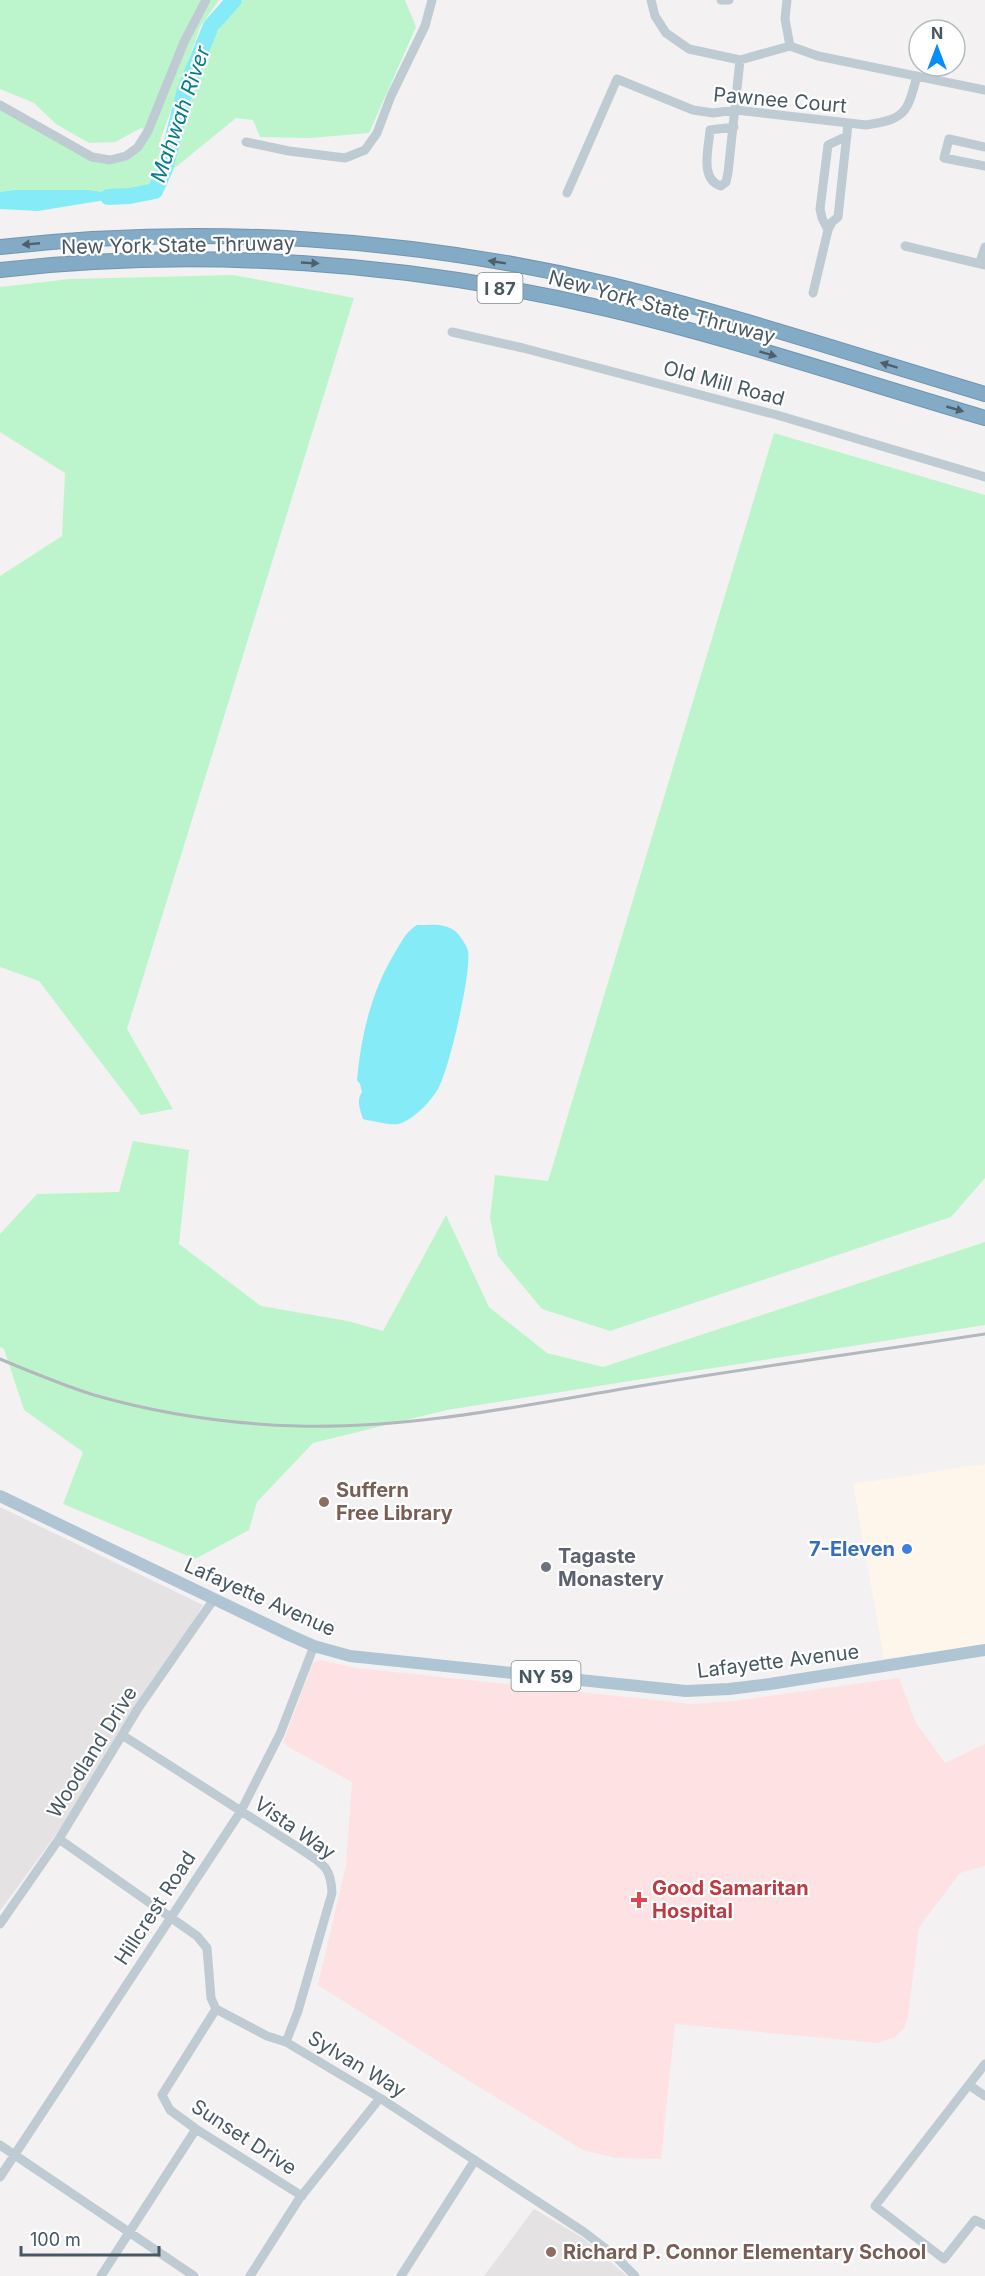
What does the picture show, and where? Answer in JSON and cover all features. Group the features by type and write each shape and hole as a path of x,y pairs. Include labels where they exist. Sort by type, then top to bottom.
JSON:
{"highway":[{"name":"New York State Thruway","path":"0,247 165,236 255,237 365,244 465,257 563,274 632,291 985,394"},
{"name":"New York State Thruway","path":"0,270 115,262 215,260 314,263 462,281 568,301 656,322 985,418"}],"main road":[{"name":"Lafayette Avenue","path":"0,1496 314,1646 350,1656 686,1691 771,1684 985,1650"}],"street":[{"path":"0,105 92,157 110,160 126,156 138,147 148,131 184,42 206,0"},
{"path":"246,142 289,151 345,158 365,150 377,133 391,96 425,26 432,0"},
{"path":"651,0 655,16 666,33 689,49 740,60 790,46 818,56 907,74"},
{"path":"721,0 729,0"},
{"path":"787,0 785,19 790,46"},
{"path":"734,127 710,130 706,170 715,185 721,186 726,182 728,173 734,127 736,110 740,60"},
{"name":"Pawnee Court","path":"567,193 617,79 693,110 713,113 736,110 866,125 884,122 901,115 910,104 916,78"},
{"path":"927,78 985,90"},
{"path":"813,293 828,230 838,217 848,124"},
{"path":"828,230 820,209 828,145 847,136"},
{"path":"985,147 949,139 944,158 985,166"},
{"path":"905,246 983,263 985,247"},
{"name":"Old Mill Road","path":"452,332 516,346 798,421 985,477"},
{"name":"Woodland Drive","path":"0,1924 59,1839 122,1735 214,1599"},
{"name":"Hillcrest Road","path":"0,2177 241,1811 280,1734 314,1646"},
{"name":"Vista Way","path":"122,1735 322,1864 331,1876 332,1893 298,2011 286,2043"},
{"path":"59,1839 197,1936 207,1948 211,1998 216,2009"},
{"name":"Sylvan Way","path":"216,2009 267,2036 286,2043 380,2098 584,2232 614,2255 635,2276"},
{"name":"Sunset Drive","path":"216,2009 162,2095 170,2110 196,2129 302,2196"},
{"path":"985,2064 875,2206 944,2259 975,2220 985,2224"},
{"path":"969,2085 985,2096"},
{"path":"250,2276 302,2196 380,2098"},
{"path":"100,2276 196,2129"},
{"path":"0,2145 194,2276"},
{"path":"401,2276 475,2160"}],"shaded area":[{"path":"985,1464 985,1647 884,1658 853,1484"},
{"path":"0,1507 203,1605 117,1751 0,1911"},
{"name":"Good Samaritan Hospital","path":"320,1660 356,1668 691,1704 734,1701 899,1678 916,1723 945,1763 985,1744 985,1866 960,1873 919,1927 908,2016 905,2027 895,2037 878,2043 675,2024 661,2159 616,2158 583,2150 318,1985 346,1865 352,1782 283,1742 313,1663"},
{"name":"Richard P. Connor Elementary School","path":"534,2209 583,2238 627,2276 484,2276"}],"green space":[{"path":"0,0 219,0 200,27 160,141 170,149 165,169 155,191 130,196 88,190 0,192 0,105 92,157 126,156 148,131 141,128 115,142 89,143 56,124 34,103 0,89"},
{"path":"243,0 405,0 416,27 369,133 309,138 260,137 253,120 236,118 171,171 177,137 209,44"},
{"path":"234,275 354,298 127,1029 173,1109 141,1115 39,981 0,967 0,576 62,536 65,473 0,432 0,287 70,279"},
{"path":"774,433 985,495 985,1178 951,1217 610,1331 542,1309 498,1256 490,1218 495,1175 548,1181"},
{"path":"133,1141 189,1150 179,1244 261,1306 348,1321 383,1331 446,1215 489,1307 547,1353 603,1367 985,1242 985,1325 447,1410 313,1443 257,1502 249,1530 195,1559 63,1504 83,1452 24,1410 4,1349 0,1347 0,1234 37,1194 119,1192"}],"water":[{"path":"89,190 130,196 38,211 0,209 0,192"},
{"path":"417,925 440,925 450,928 459,935 467,949 467,978 453,1042 438,1089 418,1113 398,1124 366,1120 363,1119 360,1108 359,1099 362,1092 357,1080 361,1046 369,1012 388,964 410,930"}],"waterway":[{"name":"Mahwah River","path":"108,197 155,191 165,169 185,90 211,26 234,0"}],"railway":[{"path":"0,1359 94,1395 169,1413 246,1423 342,1426 475,1413 694,1377 985,1334"}],"place":[{"name":"Suffern Free Library","path":"324,1502"},
{"name":"7-Eleven","path":"907,1549"},
{"name":"Tagaste Monastery","path":"546,1567"},
{"name":"Good Samaritan Hospital","path":"639,1900"},
{"name":"Richard P. Connor Elementary School","path":"551,2252"}]}
